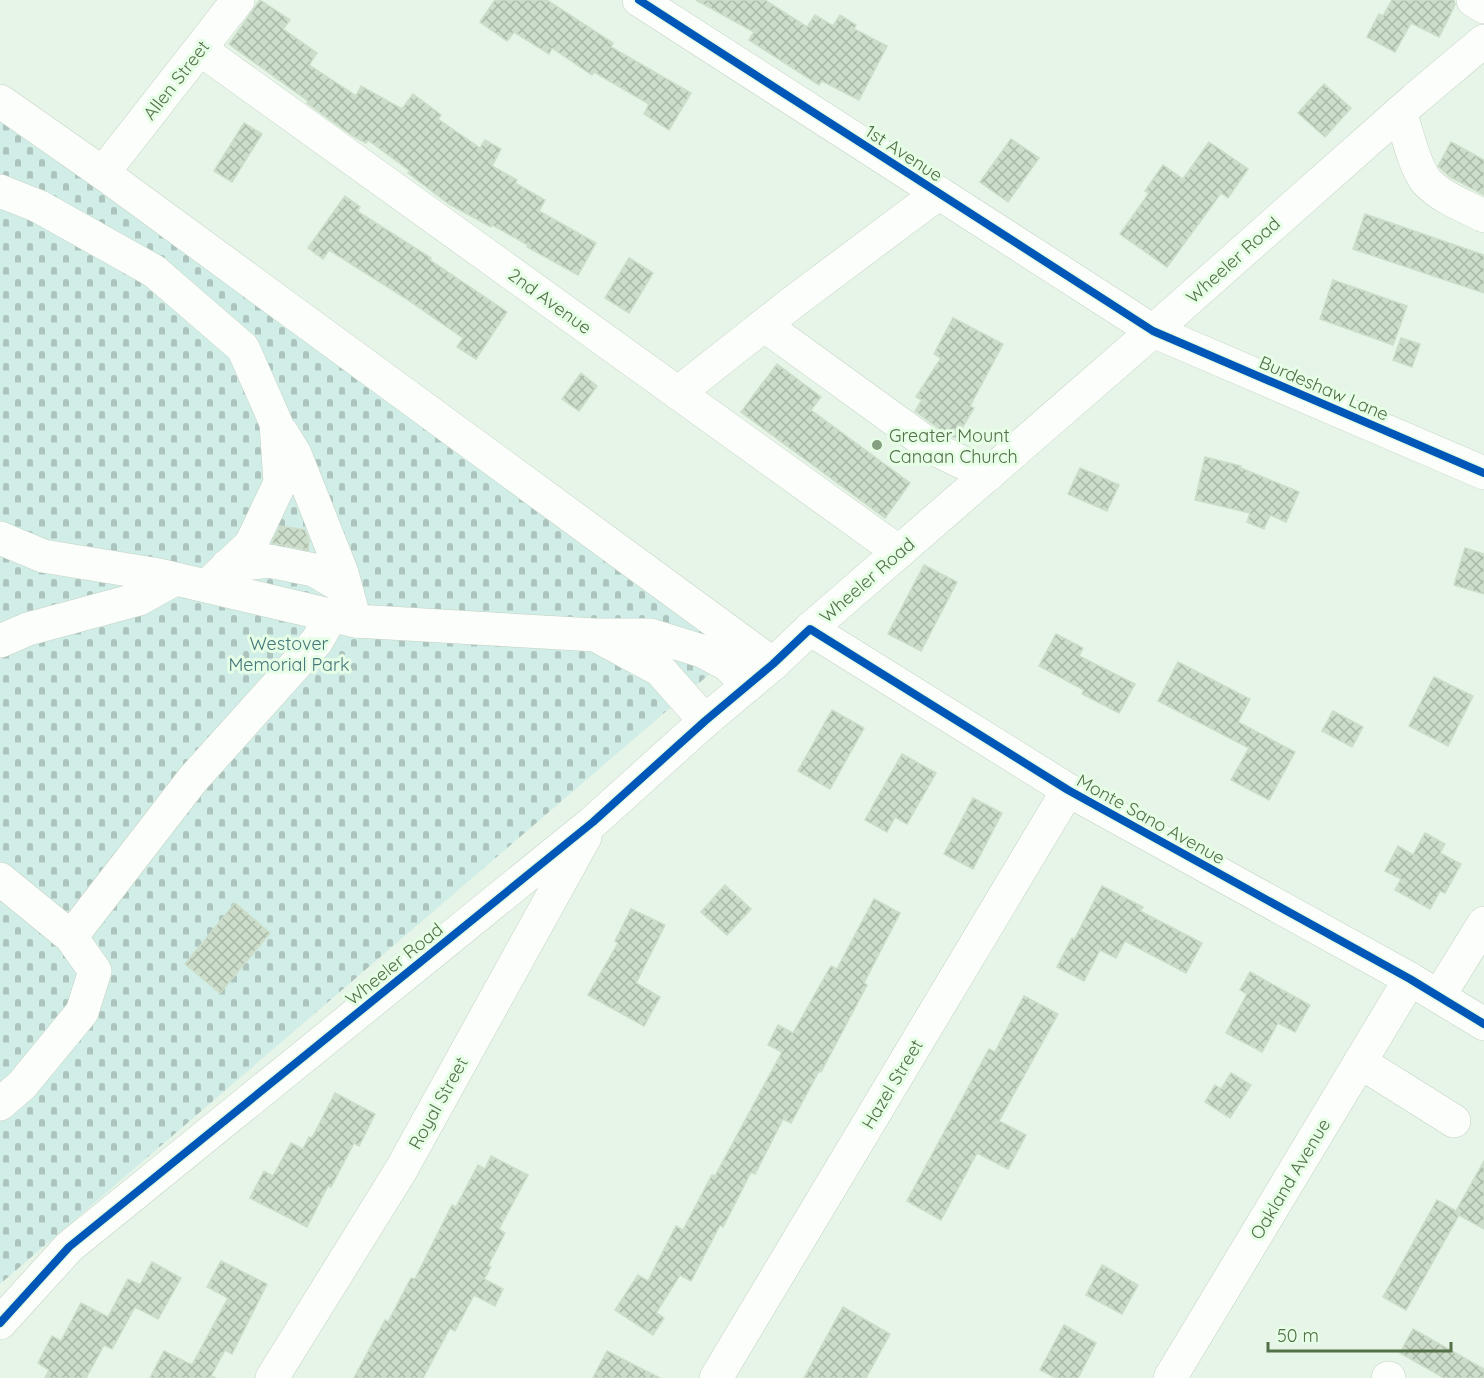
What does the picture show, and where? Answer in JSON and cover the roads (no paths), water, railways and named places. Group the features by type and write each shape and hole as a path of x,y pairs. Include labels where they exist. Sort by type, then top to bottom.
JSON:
{"street":[{"name":"Allen Street","path":"113,160 238,0"},
{"name":"1st Avenue","path":"639,0 1153,331"},
{"path":"1473,0 1484,6"},
{"name":"Wheeler Road","path":"0,1323 69,1247 593,822 705,721 1484,41"},
{"name":"2nd Avenue","path":"200,49 899,552"},
{"path":"0,101 107,176 773,664"},
{"path":"1400,112 1426,181 1440,193 1484,216"},
{"path":"0,191 38,206 154,271 243,348 276,423 295,454 344,608"},
{"path":"678,393 764,325 939,194"},
{"path":"764,325 935,449 988,475"},
{"name":"Burdeshaw Lane","path":"1153,331 1484,473"},
{"path":"217,576 250,544 280,483 276,423"},
{"path":"0,538 43,556 175,579 217,576 344,608 595,635 650,635 702,651 728,665 748,685"},
{"path":"0,641 28,629 139,599 175,579"},
{"path":"71,937 193,779 344,608"},
{"name":"Monte Sano Avenue","path":"810,629 1068,790 1439,996 1484,1024"},
{"path":"595,635 660,670 705,721"},
{"name":"Hazel Street","path":"716,1378 1068,790"},
{"name":"Royal Street","path":"272,1378 401,1170 593,822"},
{"path":"0,879 71,937 95,971 82,1012 22,1085 0,1104"},
{"path":"1439,996 1484,923"},
{"name":"Oakland Avenue","path":"1170,1378 1410,980"},
{"path":"1360,1062 1454,1121"}],"place":[{"name":"Greater Mount Canaan Church","path":"877,445"}],"park label":[{"name":"Westover Memorial Park","path":"289,653"}]}
